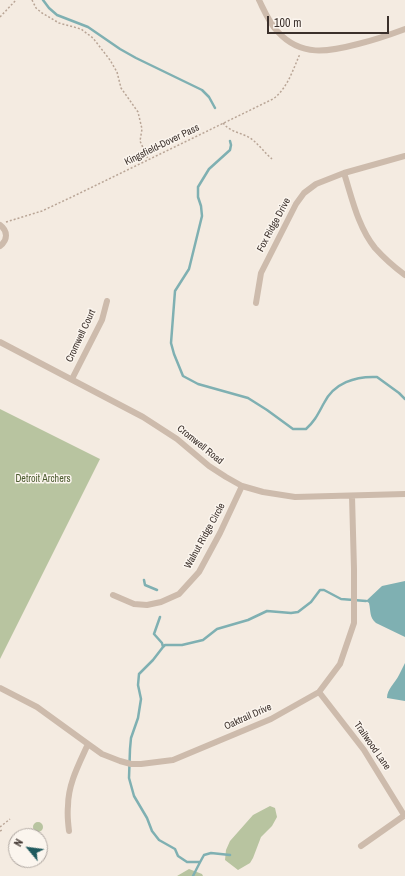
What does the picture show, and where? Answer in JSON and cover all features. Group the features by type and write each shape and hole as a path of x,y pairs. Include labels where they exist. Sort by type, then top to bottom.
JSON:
{"street":[{"path":"259,0 277,31 293,44 320,52 336,50 384,37 405,29"},
{"name":"Fox Ridge Drive","path":"256,303 260,273 296,204 308,188 344,173 405,156"},
{"path":"344,173 366,234 384,257 405,275"},
{"path":"0,246 4,242 7,235 1,225"},
{"name":"Cromwell Court","path":"72,379 102,320 107,301"},
{"name":"Cromwell Road","path":"0,342 166,430 209,466 226,478 242,486 284,496 405,494"},
{"name":"Walnut Ridge Circle","path":"112,595 134,604 147,606 179,594 199,572 220,533 242,486"},
{"name":"Oaktrail Drive","path":"0,688 37,707 102,754 131,764 172,760 271,719 319,692 340,664 354,623 352,496"},
{"name":"Trailwood Lane","path":"319,692 364,750 405,815"},
{"path":"69,831 69,793 75,771 88,744"},
{"path":"361,846 405,815"}],"path":[{"path":"0,17 16,0"},
{"path":"32,0 36,8 42,13 59,23 81,29 93,38 110,60 117,72 121,88 138,112 142,130 140,141 148,159"},
{"name":"Kingsfield-Dover Pass","path":"1,225 5,222 42,210 76,195 278,95 286,84 303,48"},
{"path":"223,123 230,130 252,139 272,159"},
{"path":"0,827 10,819"}],"green space":[{"name":"Detroit Archers","path":"0,409 100,459 0,659"},
{"path":"270,806 275,808 277,817 272,826 261,837 250,863 238,870 225,860 226,850 230,841 253,815"},
{"path":"36,822 40,822 43,825 43,828 33,828 34,823"},
{"path":"189,869 202,874 203,876 177,876"}],"water":[{"path":"405,581 405,637 376,623 371,616 369,603 366,601 382,586"},
{"path":"405,663 405,701 387,698 390,689"}],"waterway":[{"path":"43,0 57,15 88,27 136,58 202,90 209,97 215,108"},
{"path":"230,141 230,150 209,169 198,187 198,197 202,216 189,269 175,291 171,343 183,376 198,384 248,398 293,429 306,429 314,420 333,390 346,382 353,380 377,377 405,399"},
{"path":"144,580 145,585 157,590"},
{"path":"199,862 187,862 178,856 175,849 159,840 152,831 147,818 134,796 129,778 130,749 131,738 138,718 141,699 138,685 139,674 165,645 182,645 203,640 217,629 248,620 267,611 291,613 298,612 311,602 320,590 324,590 341,599 366,601"},
{"path":"160,617 154,634 162,643 163,647"},
{"path":"193,876 204,855 211,853 230,855"}]}
